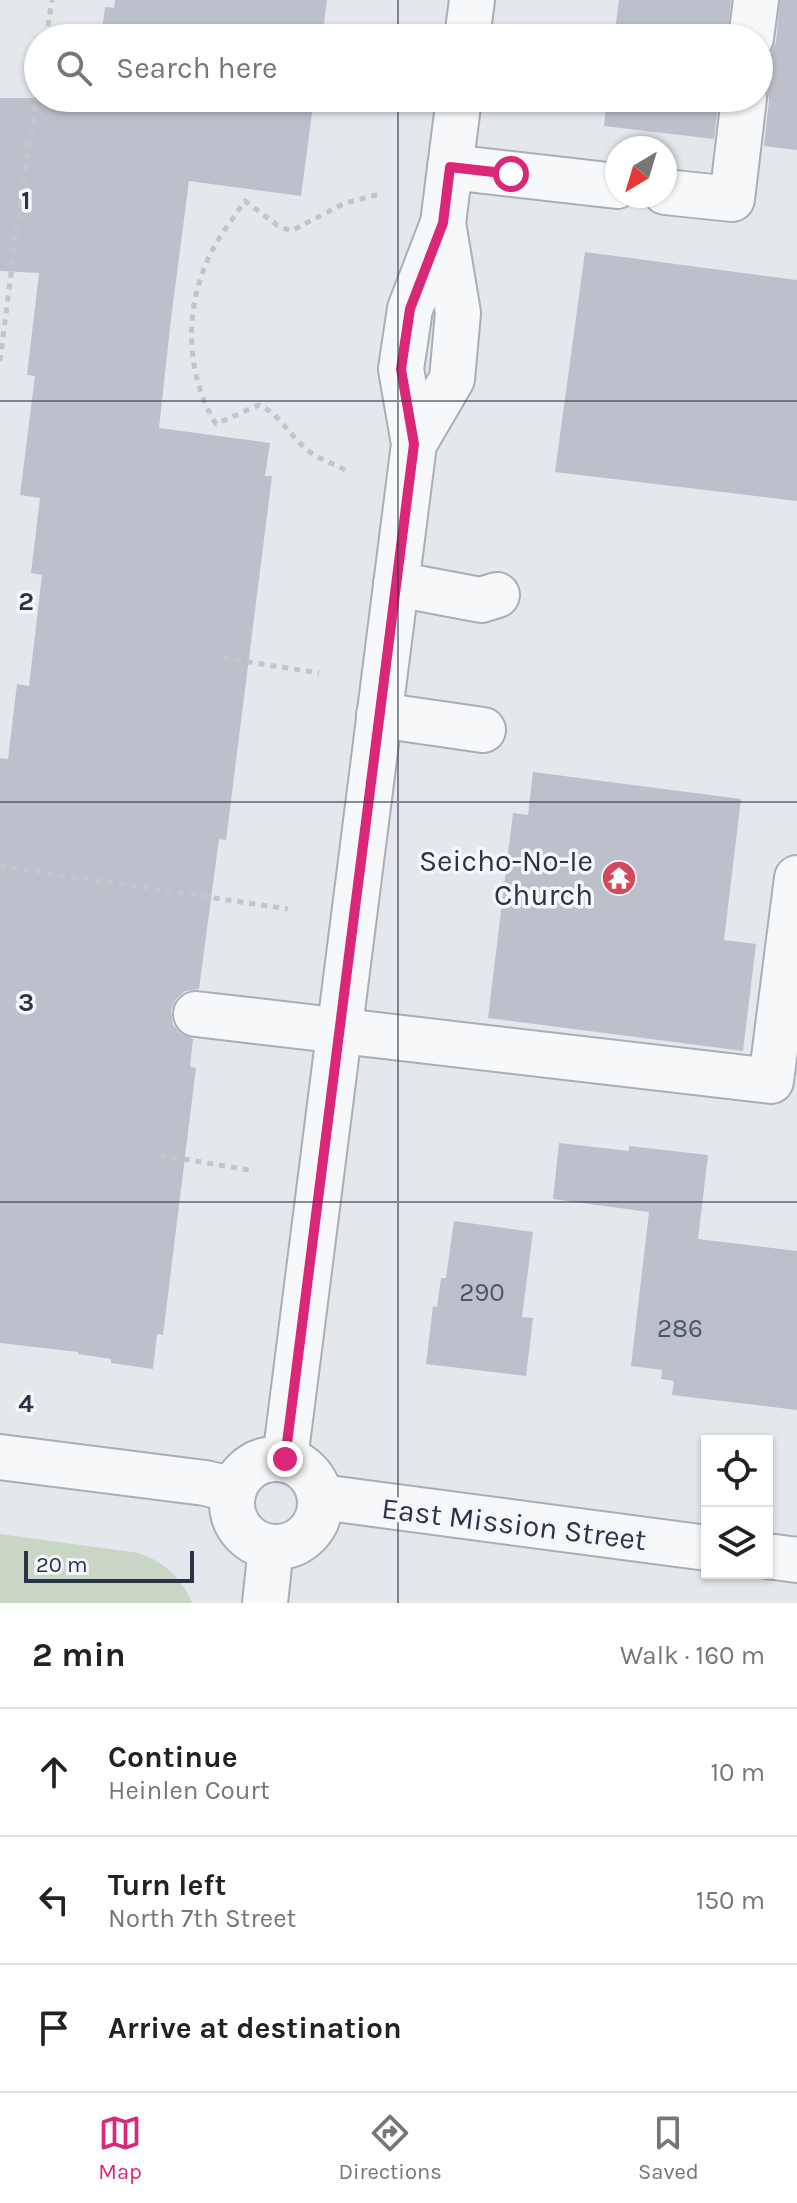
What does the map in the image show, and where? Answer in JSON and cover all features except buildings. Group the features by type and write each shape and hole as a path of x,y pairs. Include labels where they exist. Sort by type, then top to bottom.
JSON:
{"street":[{"path":"469,24 472,0"},
{"path":"753,24 756,0"},
{"path":"285,1459 414,444 401,369 410,309 443,223 457,112"},
{"path":"677,193 732,199 742,112"},
{"path":"450,167 605,185"},
{"path":"396,584 481,600 497,595"},
{"path":"379,715 483,730"},
{"path":"196,1014 771,1081 797,878"},
{"path":"0,1457 205,1483 234,1490"},
{"path":"285,1459 308,1473 317,1484 321,1497 317,1523 309,1535 285,1547 271,1547 256,1543 244,1533 235,1520 231,1505 234,1490 248,1468 259,1461 285,1459"},
{"name":"East Mission Street","path":"321,1497 701,1547"},
{"path":"265,1603 271,1547"},
{"path":"773,1557 797,1560"}],"path":[{"path":"48,24 52,0"},
{"path":"0,361 34,112"},
{"path":"345,470 309,451 286,430 271,410 259,405 216,424 203,404 196,376 191,327 197,288 206,262 245,201 277,225 291,231 345,203 380,194"},
{"path":"223,658 319,673"},
{"path":"0,866 288,909"},
{"path":"160,1155 255,1171"}],"green space":[{"path":"0,1534 139,1553 171,1572 192,1603 0,1603"}],"place":[{"name":"Seicho-No-Ie Church","path":"619,878"}],"route":[{"path":"285,1459 414,444 401,369 410,309 443,223 450,167 511,174"}]}
